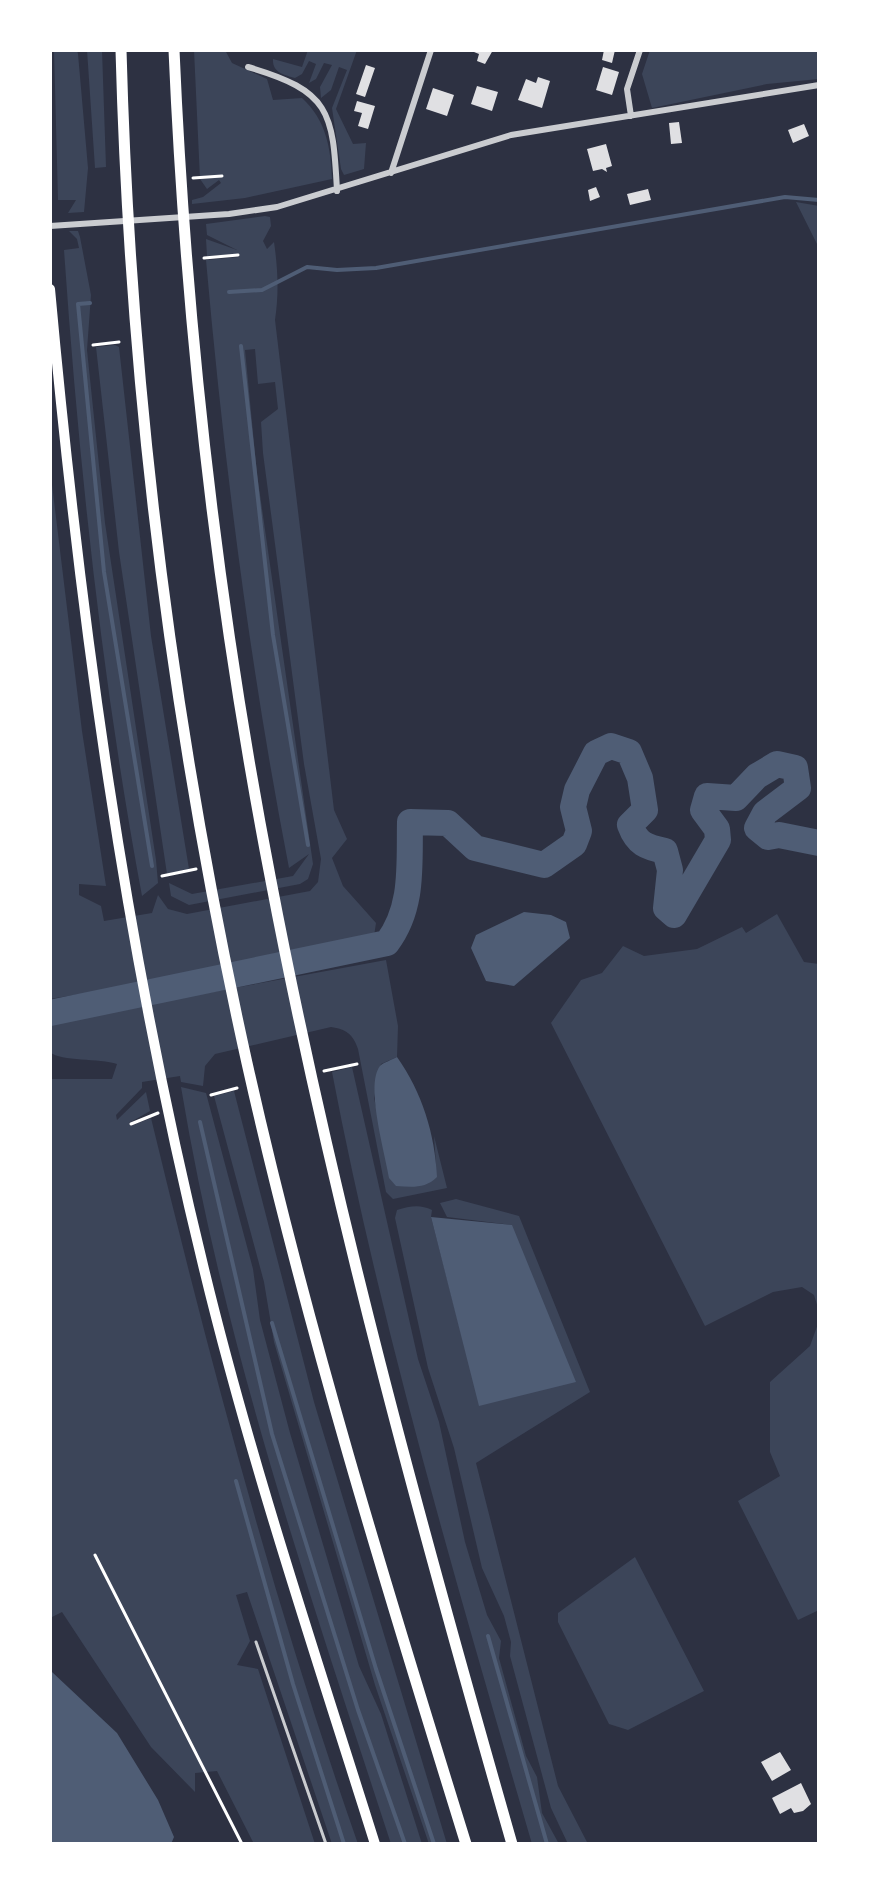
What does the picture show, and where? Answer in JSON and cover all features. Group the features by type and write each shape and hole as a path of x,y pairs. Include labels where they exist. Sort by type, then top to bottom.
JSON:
{"highway":[{"path":"121,50 129,236 159,555 207,867 248,1066 316,1341 466,1844"},
{"path":"174,50 185,231 223,578 271,879 312,1074 379,1361 512,1844"}],"main road":[{"path":"50,289 80,591 127,904 168,1108 238,1400 375,1844"}],"street":[{"path":"391,173 431,50"},
{"path":"631,116 627,89 640,50"},
{"path":"248,67 293,83 322,107 334,137 337,191"},
{"path":"50,226 249,212 337,191 511,135 819,85"}],"lane":[{"path":"256,1642 326,1844"}],"path":[{"path":"181,181 222,176"},
{"path":"204,258 238,255"},
{"path":"93,345 119,342"},
{"path":"162,876 207,867"},
{"path":"312,1074 357,1064"},
{"path":"211,1095 237,1088"},
{"path":"131,1124 168,1108"},
{"path":"95,1555 242,1844"}],"shaded area":[{"path":"54,50 77,50 78,54 88,168 84,212 68,213 76,200 58,200"},
{"path":"87,50 102,50 106,167 95,168"},
{"path":"194,50 225,50 232,63 267,79 273,100 302,98 317,116 326,135 332,179 245,198 192,204 192,200 203,197 221,183 219,180 207,189 200,179"},
{"path":"308,50 357,50 336,109 353,144 366,143 364,169 344,175 341,169 332,108 347,70 339,67 331,90 321,98 320,87 332,65 324,63 316,79 309,83 316,64 309,61 302,74 295,78 280,73 273,64 273,59 302,67"},
{"path":"650,50 819,50 819,79 767,84 652,108 642,74"},
{"path":"796,202 819,206 819,248"},
{"path":"270,217 271,226 263,241 267,249 274,242 277,272 275,320 334,810 347,839 332,858 343,886 376,923 374,936 171,979 50,999 50,468 82,731 106,886 79,884 79,895 101,906 104,921 152,913 158,895 168,909 187,914 310,891 318,882 321,859 304,764 263,453 261,422 278,409 275,382 258,384 255,349 245,350 257,474 313,864 308,879 300,884 189,905 171,896 169,883 192,894 293,876 309,854 289,868 262,717 240,565 206,260 239,257 238,254 207,256 206,239 237,250 207,235 206,224"},
{"path":"69,231 78,231 91,295 87,350 105,523 156,860 158,883 142,896 115,735 85,493 64,250 79,248 77,239"},
{"path":"96,347 119,347 151,636 189,869 167,874 119,552"},
{"path":"524,912 551,915 566,922 570,938 514,986 486,981 471,948 476,935"},
{"path":"777,914 804,962 819,964 819,1311 814,1295 802,1287 773,1292 705,1326 551,1023 581,980 602,973 623,946 644,956 697,949 742,927 746,933"},
{"path":"386,960 398,1026 397,1057 381,1064 374,1098 383,1139 436,1164 434,1136 447,1188 393,1199 386,1192 358,1049 351,1036 336,1028 215,1054 205,1066 203,1086 181,1082 180,1076 142,1082 142,1088 116,1115 117,1120 146,1092 150,1111 129,1123 131,1126 151,1118 246,1484 299,1665 358,1844 332,1844 247,1592 236,1595 250,1641 237,1665 258,1669 315,1844 254,1844 217,1771 195,1773 195,1792 151,1747 62,1612 50,1618 50,1079 112,1079 117,1064 63,1057 50,1052 50,1022"},
{"path":"397,1057 414,1084 426,1114 437,1177 428,1184 396,1186 389,1178 377,1120 375,1088 380,1066"},
{"path":"352,1067 418,1359 439,1422 465,1542 487,1615 501,1641 499,1658 526,1756 537,1777 542,1813 559,1844 532,1844 423,1460 374,1267 332,1072"},
{"path":"181,1087 206,1093 253,1269 260,1320 290,1433 359,1666 381,1714 422,1844 391,1844 300,1563 245,1375 221,1280"},
{"path":"234,1091 314,1402 447,1844 429,1844 375,1685 274,1342 264,1282 214,1096"},
{"path":"456,1199 519,1216 590,1392 476,1463 558,1786 588,1844 568,1844 551,1808 510,1656 511,1642 504,1616 482,1568 454,1448 428,1368 395,1218 397,1210 406,1207 419,1206 432,1210 431,1217 480,1406 512,1225 447,1217 440,1203"},
{"path":"431,1217 512,1225 576,1382 479,1406"},
{"path":"819,1321 819,1610 798,1620 738,1501 780,1476 770,1452 770,1382 810,1346"},
{"path":"635,1557 704,1691 628,1730 609,1724 558,1622 558,1613"},
{"path":"52,1672 117,1733 158,1800 174,1837 171,1844 50,1844"}],"building":[{"path":"469,50 493,50 485,64 477,61 479,54"},
{"path":"604,50 615,50 612,63 602,60"},
{"path":"366,65 375,68 365,97 356,94"},
{"path":"603,67 619,72 612,95 596,90"},
{"path":"538,77 550,81 542,108 518,100 526,79 536,83"},
{"path":"477,86 498,92 492,111 471,104"},
{"path":"433,88 454,95 447,116 426,109"},
{"path":"357,101 375,106 368,129 358,126 362,113 354,111"},
{"path":"679,122 682,143 671,144 669,123"},
{"path":"804,124 809,136 793,143 788,130"},
{"path":"606,144 612,166 606,168 607,172 602,169 593,171 587,149"},
{"path":"596,187 600,197 590,201 588,190"},
{"path":"648,189 651,200 630,205 627,194"},
{"path":"780,1752 791,1770 772,1781 761,1762"},
{"path":"801,1783 811,1804 803,1811 794,1813 791,1808 780,1814 772,1798"}],"waterway":[{"path":"229,292 262,290 307,267 337,270 376,268 785,197 819,200"},
{"path":"90,303 78,304 104,572 152,866"},
{"path":"241,346 273,635 308,845"},
{"path":"50,1013 387,943 396,929 406,900 410,822 448,823 475,848 544,865 574,844 579,831 573,807 577,790 596,753 611,746 629,752 640,778 645,810 630,825 643,844 665,851 670,870 666,908 674,915 718,840 717,829 703,810 707,796 736,798 757,776 777,764 795,768 798,788 765,813 757,828 768,837 779,835 819,843"},
{"path":"200,1122 272,1434 358,1710 405,1844"},
{"path":"272,1323 376,1669 434,1844"},
{"path":"236,1481 293,1684 344,1844"},
{"path":"488,1636 547,1844"}]}
